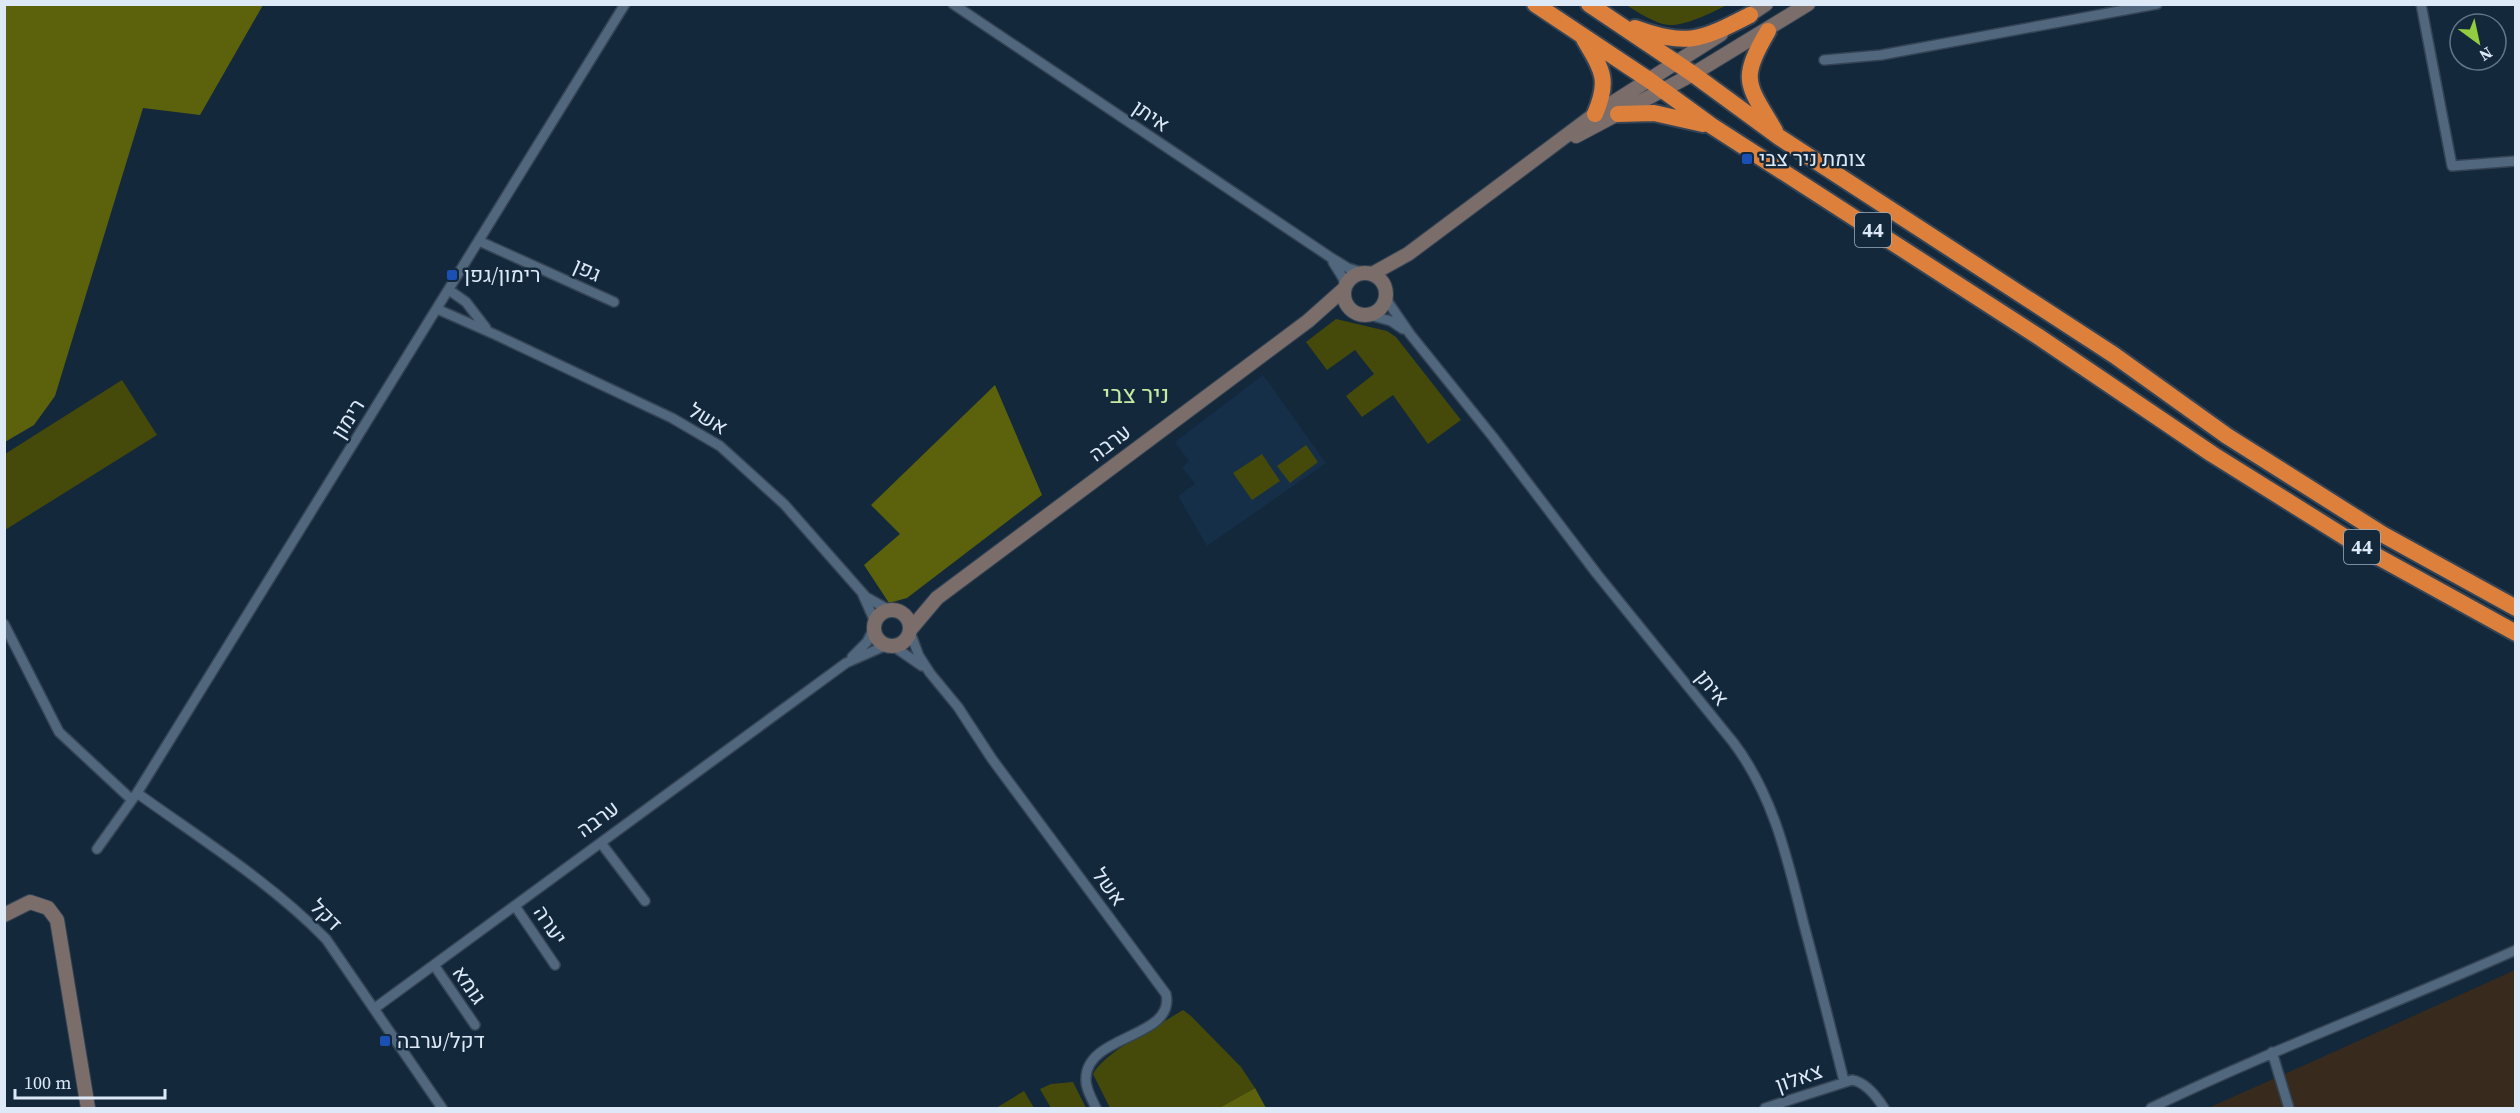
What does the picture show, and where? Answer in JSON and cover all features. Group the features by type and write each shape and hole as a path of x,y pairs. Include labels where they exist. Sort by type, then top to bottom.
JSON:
{"highway":[{"name":"44","path":"1535,4 1656,85 1712,126 2039,337 2212,454 2364,549 2516,633"},
{"name":"44","path":"1589,4 1693,74 1779,137 2114,355 2227,436 2382,534 2516,608"},
{"path":"1613,20 1665,38 1696,39 1713,34 1750,15"},
{"path":"1768,31 1750,66 1749,79 1753,94 1779,137"},
{"path":"1582,35 1604,77 1604,89 1594,114"},
{"path":"1618,114 1654,113 1712,126"}],"street":[{"name":"רימון","path":"97,849 134,796 624,4"},
{"name":"איתן","path":"953,4 1330,258 1348,268 1368,273"},
{"path":"1537,158 1618,114 1656,85 1677,63 1766,4"},
{"path":"1408,254 1392,276 1386,296 1377,311 1362,314 1346,304 1345,288 1352,277 1368,273 1408,254 1594,114 1656,85 1693,74 1768,31 1809,4"},
{"path":"1824,60 1881,55 2157,4"},
{"path":"2421,4 2452,166 2516,161"},
{"name":"גפן","path":"479,241 614,302"},
{"name":"איתן","path":"1330,258 1343,278 1345,288"},
{"path":"1368,273 1380,279 1386,296"},
{"name":"ערבה","path":"910,631 937,598 1308,321 1345,288"},
{"name":"אשל","path":"449,290 466,302 486,328 496,335"},
{"name":"איתן","path":"1386,296 1410,334 1493,437 1602,581 1727,735 1752,771 1775,819 1788,862 1844,1081"},
{"name":"אשל","path":"437,309 684,424 720,446 784,504 860,590 894,610"},
{"name":"ערבה","path":"1308,321 1341,310 1362,314"},
{"name":"איתן","path":"1362,314 1391,321 1410,334"},
{"name":"אשל","path":"860,590 874,625"},
{"name":"ערבה","path":"894,610 908,610 937,598"},
{"path":"894,610 907,617 910,631 904,642 890,646 878,639 874,625 880,614 894,610"},
{"name":"דקל","path":"4,624 59,732 134,796 303,916 326,939 442,1108"},
{"name":"ערבה","path":"375,1008 846,663 867,642 874,625"},
{"name":"אשל","path":"910,631 919,656 930,673 1166,994 1167,1007 1160,1018 1107,1048 1092,1061 1086,1077 1087,1087 1096,1108"},
{"name":"אשל","path":"890,646 903,651 930,673"},
{"name":"ערבה","path":"846,663 890,646"},
{"path":"601,843 645,901"},
{"path":"4,915 30,902 48,908 57,920 87,1108"},
{"name":"יערה","path":"515,906 555,965"},
{"path":"2151,1108 2272,1052 2422,992 2516,950"},
{"name":"גומא","path":"434,965 475,1025"},
{"path":"2272,1052 2289,1108"},
{"path":"1844,1081 1858,1081 1870,1090 1884,1108"},
{"name":"צאלון","path":"1765,1108 1844,1081"}],"shaded area":[{"path":"5,4 263,5 200,115 143,108 55,396 34,425 5,442"},
{"path":"1626,5 1727,5 1691,21 1669,25 1652,20"},
{"path":"1336,319 1387,331 1396,337 1461,420 1428,444 1393,395 1362,417 1346,396 1374,374 1355,350 1327,370 1306,342"},
{"path":"1263,375 1326,463 1207,546 1178,496 1195,484 1182,467 1189,461 1175,442"},
{"path":"122,380 157,435 5,530 5,454"},
{"path":"995,385 1042,495 907,598 889,603 864,565 900,534 871,505"},
{"path":"1306,445 1318,462 1290,483 1277,466"},
{"path":"1262,454 1280,481 1252,500 1233,473"},
{"path":"2515,970 2515,1108 2208,1108 2307,1064"},
{"path":"1183,1010 1241,1067 1255,1088 1219,1108 1110,1108 1093,1074 1099,1065 1134,1039"},
{"path":"1073,1082 1086,1108 1051,1108 1040,1089 1051,1084"},
{"path":"1255,1088 1266,1108 1219,1108"},
{"path":"1024,1091 1034,1108 996,1108"}],"place":[{"name":"צומת ניר צבי","path":"1747,159"},
{"name":"רימון/גפן","path":"452,275"},
{"name":"דקל/ערבה","path":"385,1041"}],"district":[{"name":"ניר צבי","path":"1136,395"}]}
